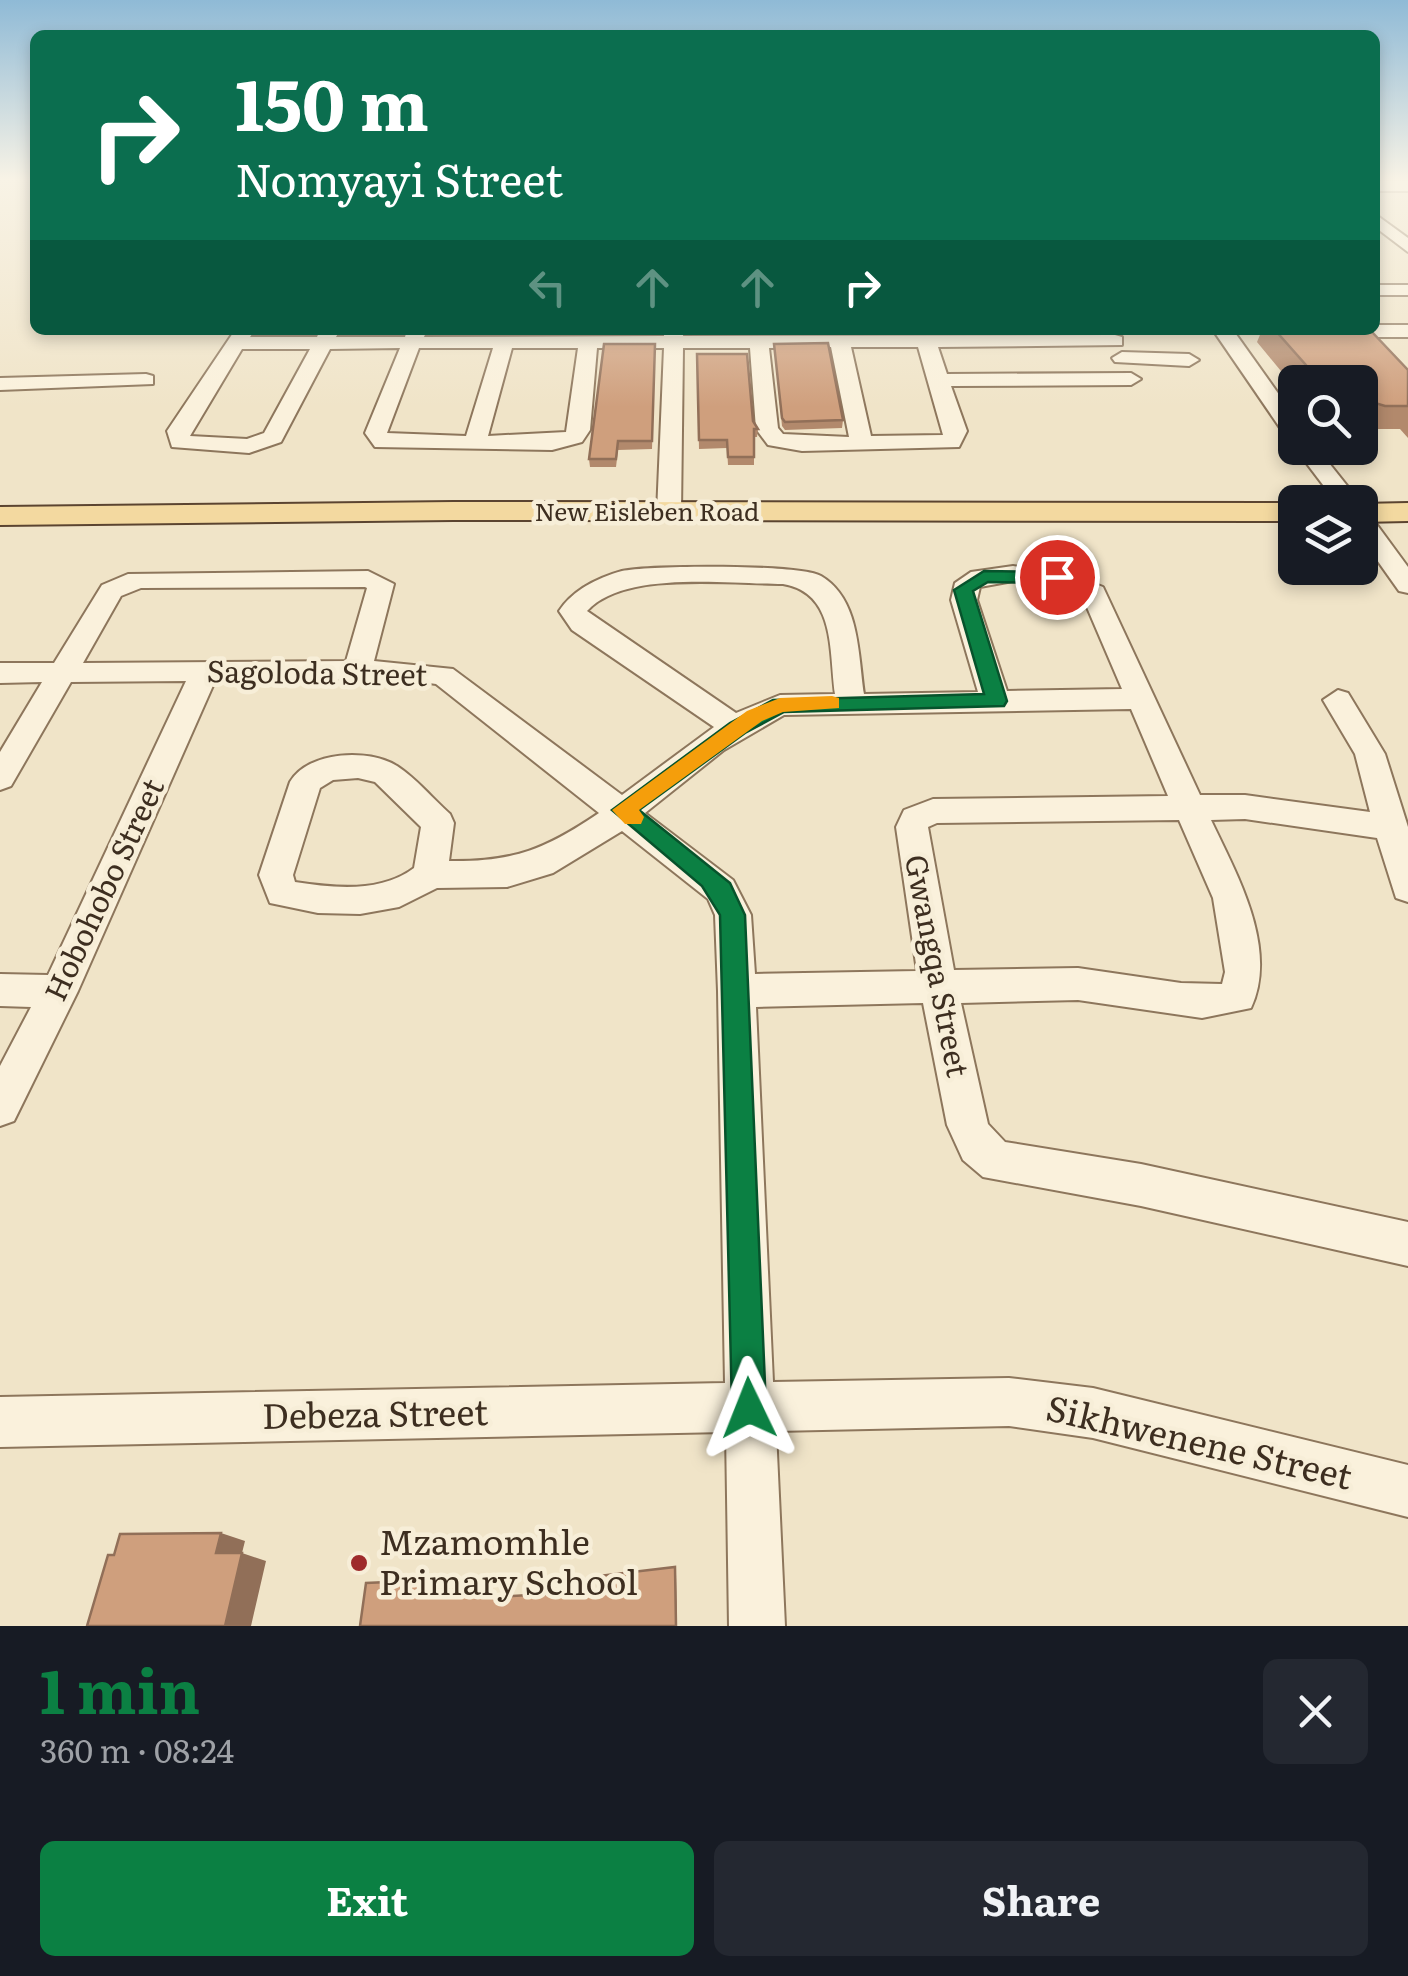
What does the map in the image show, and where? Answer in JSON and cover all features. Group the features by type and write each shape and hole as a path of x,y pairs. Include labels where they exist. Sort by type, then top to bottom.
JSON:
{"main road":[{"name":"New Eisleben Road","path":"0,516 1278,512"},
{"path":"1378,514 1408,512"}],"street":[{"path":"1380,290 1408,290"},
{"path":"1380,331 1408,331"},
{"path":"326,337 273,437 249,446 180,442 178,431 240,337 326,337 414,337 504,344 674,336 759,342 926,342 1056,335 1116,343 1189,360"},
{"path":"1226,335 1278,409"},
{"path":"669,513 674,336"},
{"path":"414,337 376,436 397,444 552,443 574,438 579,430 588,343"},
{"path":"759,342 770,435 802,444 862,444 954,440 956,431 926,342"},
{"path":"840,342 862,444"},
{"path":"938,380 1136,388 1116,343"},
{"path":"475,443 504,344"},
{"path":"0,384 146,380"},
{"path":"1319,465 1335,485"},
{"path":"1378,542 1408,584"},
{"path":"737,728 582,624 572,610 587,595 627,578 784,576 811,582 836,605 851,702"},
{"path":"737,990 1102,984 1218,1004 1238,996 1243,972 1230,898 1094,593 1057,577 984,576 968,583 964,600 996,701"},
{"path":"0,778 111,591 123,584 137,580 368,579 381,584 357,671"},
{"name":"Sagoloda Street","path":"0,673 402,670 443,676 623,810 722,890 733,915 737,990 757,1626"},
{"name":"Hobohobo Street","path":"0,1107 59,991 205,672"},
{"path":"430,874 438,823 385,773 358,767 326,769 306,782 276,875 282,892 304,898 390,897 419,886 430,874 508,873 550,859 737,728 780,705 1144,699"},
{"path":"1338,700 1370,754 1408,888"},
{"name":"Gwangqa Street","path":"1392,828 1283,810 947,810 916,819 912,841 969,1134 981,1152 998,1162 1141,1185 1408,1244"},
{"path":"0,990 59,991"},
{"name":"Sikhwenene Street","path":"749,1408 845,1402 1050,1405 1408,1491"},
{"name":"Debeza Street","path":"0,1422 749,1408"}],"building":[{"path":"1279,335 1375,335 1408,370 1408,406 1378,404 1378,365 1306,365"},
{"path":"828,343 843,420 785,422 774,344"},
{"path":"604,344 655,344 652,441 618,441 616,459 589,459"},
{"path":"697,354 747,354 753,421 758,429 754,429 754,457 728,457 727,440 699,440"},
{"path":"221,1533 216,1553 242,1553 225,1626 87,1626 108,1555 114,1555 120,1534"},
{"path":"675,1567 676,1626 360,1626 366,1583 478,1578 476,1598 598,1591 598,1576"}],"slow traffic":[{"path":"633,817 623,810 767,709 797,703 832,703"}],"place":[{"name":"Mzamomhle Primary School","path":"359,1563"}],"route":[{"path":"749,1408 733,915 722,890 623,810 737,728 780,705 996,701 963,590 968,583 984,576 1057,577"}]}
